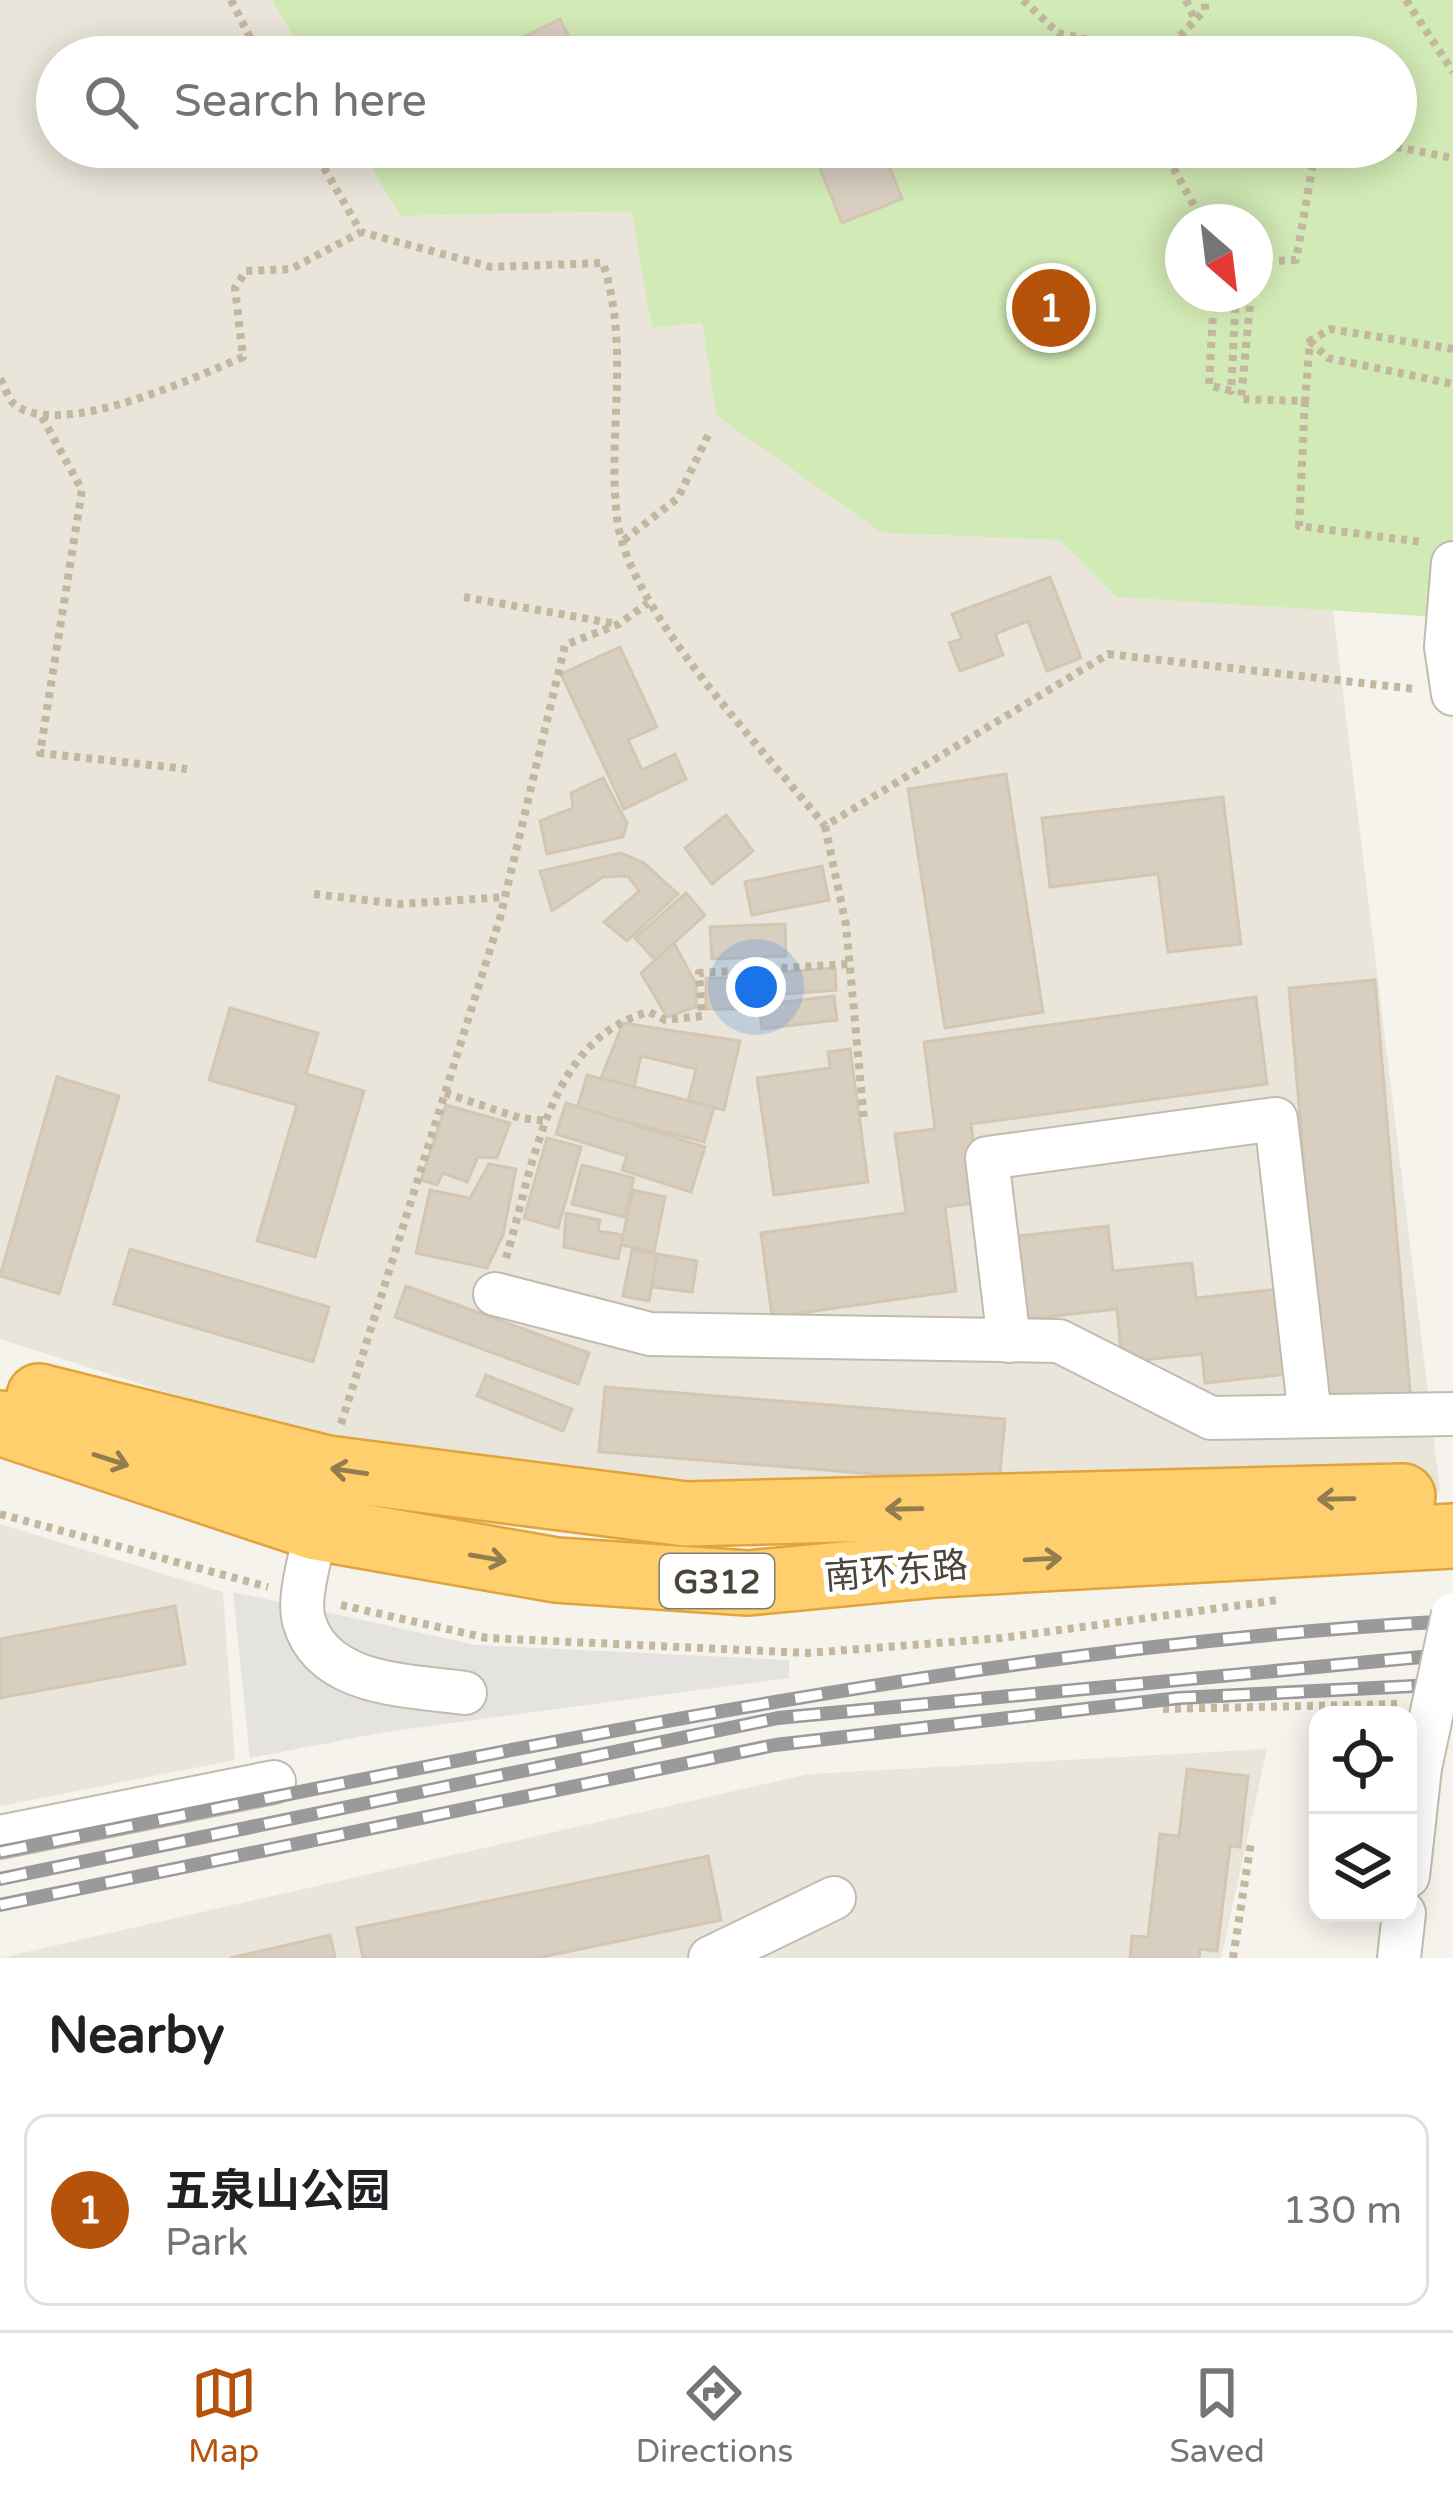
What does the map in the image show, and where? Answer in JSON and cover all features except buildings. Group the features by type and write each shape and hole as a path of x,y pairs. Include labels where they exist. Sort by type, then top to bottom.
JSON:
{"highway":[{"name":"南环东路","path":"0,1385 321,1498 556,1570 748,1583 937,1565 1453,1536"},
{"name":"南环东路","path":"0,1424 321,1498 686,1514 1453,1494"}],"street":[{"path":"1442,553 1453,694"},
{"path":"1009,1341 987,1157 1276,1119 1310,1416"},
{"path":"495,1294 650,1334 1059,1341 1211,1418 1453,1414"},
{"path":"321,1498 303,1618 322,1658 373,1681 465,1693"},
{"path":"1415,1814 1453,1614"},
{"path":"0,1837 274,1782"},
{"path":"710,1958 834,1898"},
{"path":"1399,1958 1403,1922"}],"path":[{"path":"231,0 249,36"},
{"path":"1023,0 1058,33 1071,36"},
{"path":"1186,0 1195,20"},
{"path":"1180,36 1205,10 1204,0"},
{"path":"1406,0 1453,72"},
{"path":"1417,151 1453,158"},
{"path":"324,168 361,232"},
{"path":"1173,168 1193,204"},
{"path":"1273,261 1296,260 1312,168"},
{"path":"42,417 163,390 243,358 236,288 246,271 291,269 361,232 491,267 603,263 618,308 616,521 648,603 825,826 849,964 864,1119"},
{"path":"1213,312 1209,385 1231,391 1235,312"},
{"path":"1249,312 1241,399 1306,400"},
{"path":"1310,341 1330,329 1453,349"},
{"path":"1234,336 1246,336"},
{"path":"1310,341 1300,526 1442,553"},
{"path":"1310,341 1328,358 1453,384"},
{"path":"0,379 12,403 42,417 82,490 40,753 187,769"},
{"path":"624,540 677,498 710,431"},
{"path":"464,597 619,624"},
{"path":"321,1498 506,897 565,645 619,624 648,603"},
{"path":"825,826 1108,654 1453,694"},
{"path":"314,895 400,904 506,897"},
{"path":"495,1294 557,1092 602,1030 650,1012 665,1020 702,1016 699,973 849,964"},
{"path":"445,1093 520,1118 548,1121"},
{"path":"0,1514 199,1567"},
{"path":"1163,1709 1412,1704"},
{"path":"1233,1958 1251,1843"}],"shaded area":[{"path":"0,0 272,0 293,36 36,36 36,168 371,168 400,216 631,210 652,328 702,322 718,416 882,533 1061,540 1116,597 1333,610 1440,1491 987,1535 310,1438 0,1339"},
{"path":"0,1524 223,1592 235,1760 0,1806"},
{"path":"233,1592 476,1645 789,1660 789,1678 385,1732 250,1758"},
{"path":"1267,1749 1221,1958 0,1958 809,1774"}],"green space":[{"path":"272,0 1453,0 1453,618 1116,597 1060,540 882,533 717,416 702,323 652,328 631,211 400,216 371,168 1417,168 1417,36 293,36"}],"railway":[{"path":"0,1852 542,1744 904,1681 1086,1655 1453,1621"},
{"path":"0,1879 778,1718 1453,1654"},
{"path":"0,1905 775,1745 1179,1698 1453,1684"}],"place":[{"name":"五泉山公园","path":"1051,308"}]}
